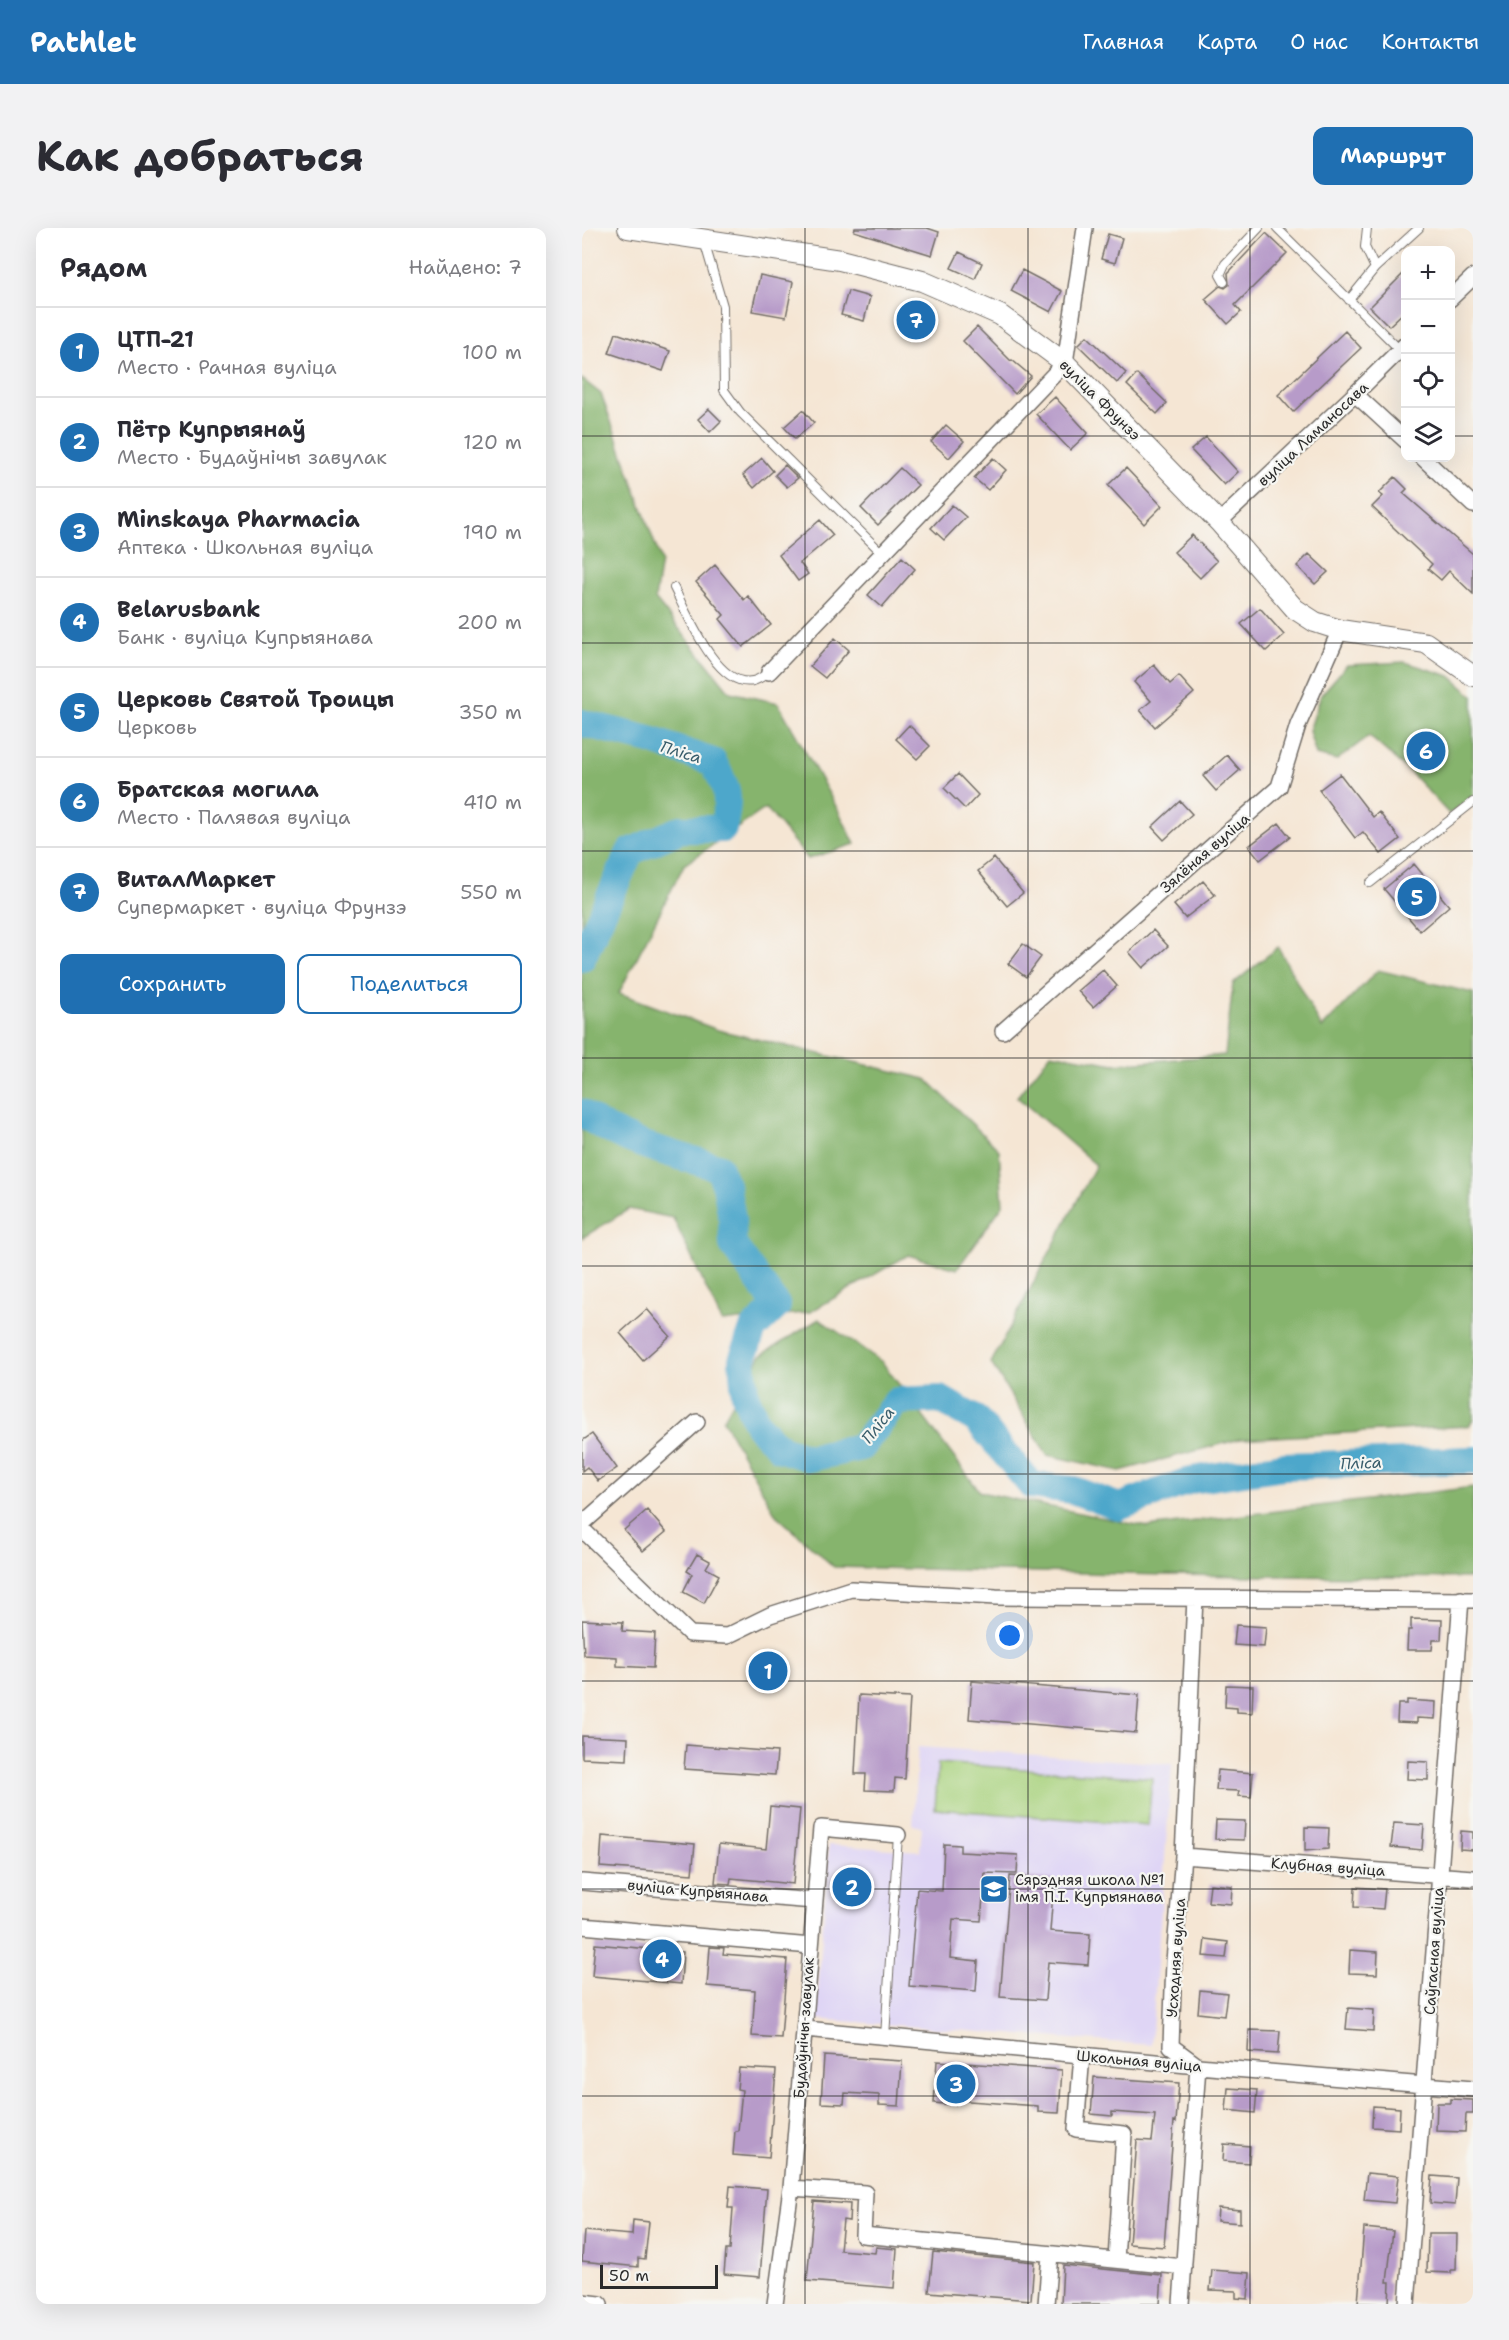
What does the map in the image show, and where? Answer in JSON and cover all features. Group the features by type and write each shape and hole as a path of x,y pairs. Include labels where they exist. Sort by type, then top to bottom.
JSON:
{"street":[{"name":"вуліца Фрунзэ","path":"628,228 704,234 840,260 922,281 1000,315 1065,363 1219,522 1294,609 1315,622 1341,630 1426,643 1473,676"},
{"path":"770,672 1065,363 1085,228"},
{"path":"1455,294 1473,277"},
{"name":"вуліца Ламаносава","path":"1219,522 1401,348"},
{"path":"1355,394 1401,436"},
{"path":"1427,462 1473,505"},
{"name":"Зялёная вуліца","path":"1003,1031 1279,787 1298,725 1341,630"},
{"path":"582,1524 697,1422"},
{"path":"582,1529 690,1634 727,1636 770,1615 851,1589 996,1597 1467,1599"},
{"name":"Усходняя вуліца","path":"1195,1598 1183,1856 1174,1961 1171,2046 1198,2066"},
{"name":"Саўгасная вуліца","path":"1407,2304 1439,1876 1467,1599"},
{"name":"Будаўнічы завулак","path":"775,2304 791,2188 821,1828 898,1835"},
{"name":"Клубная вуліца","path":"1183,1856 1473,1878"},
{"name":"вуліца Купрыянава","path":"582,1882 814,1901"},
{"path":"582,1926 811,1946"},
{"name":"Школьная вуліца","path":"805,2029 1473,2089"},
{"path":"1082,2055 1076,2128 1124,2134 1116,2260"},
{"path":"1181,2304 1198,2066"},
{"path":"791,2188 865,2193 863,2235 1184,2267"},
{"path":"1046,2304 1050,2254"},
{"path":"582,2302 600,2304"}],"lane":[{"path":"1224,282 1220,275 1225,264 1259,228"},
{"path":"1277,228 1349,300 1401,346"},
{"path":"1367,228 1365,247 1375,268"},
{"path":"1349,300 1375,268 1419,228"},
{"path":"704,234 723,306 724,390 740,412 884,554"},
{"path":"674,588 702,643 718,666 735,679 752,681 770,672"},
{"path":"1370,883 1473,802"},
{"path":"885,2037 898,1835"}],"shaded area":[{"name":"Сярэдняя школа №1 імя П.І. Купрыянава","path":"918,1747 1172,1764 1151,2045 816,2019 829,1845 920,1851 922,1827 913,1825"}],"green space":[{"path":"582,379 601,394 661,561 655,599 730,692 778,703 855,844 808,859 766,808 684,865 619,993 718,1030 926,1079 999,1150 1003,1205 957,1269 908,1255 810,1312 722,1322 673,1218 629,1209 582,1238"},
{"path":"1405,662 1450,676 1473,696 1473,796 1449,814 1412,774 1369,736 1337,760 1316,755 1309,731 1321,695 1347,665"},
{"path":"1278,947 1322,1028 1378,970 1473,993 1473,1419 1469,1426 1240,1439 1120,1471 1047,1455 991,1363 1096,1165 1017,1097 1051,1053 1115,1064 1225,1055 1233,984"},
{"path":"819,1319 882,1362 980,1492 1147,1527 1473,1487 1473,1578 1164,1575 834,1567 776,1515 723,1420 760,1356"},
{"path":"938,1763 1152,1778 1148,1825 935,1809"}],"building":[{"path":"855,228 927,228 939,232 932,255 854,231"},
{"path":"1266,233 1287,253 1235,305 1241,312 1228,324 1205,299 1220,286 1225,288 1229,285 1228,273"},
{"path":"1108,234 1122,238 1115,263 1101,259"},
{"path":"959,252 982,263 975,279 951,268"},
{"path":"1022,270 1062,291 1051,312 1011,291"},
{"path":"760,275 793,282 786,317 752,311"},
{"path":"1401,276 1401,315 1389,326 1370,307"},
{"path":"848,291 870,297 864,321 841,315"},
{"path":"977,327 1011,361 1031,376 1015,394 963,341"},
{"path":"1345,331 1361,348 1293,412 1278,395"},
{"path":"616,333 670,351 663,371 609,353"},
{"path":"1087,336 1126,373 1117,383 1078,345"},
{"path":"1137,374 1167,403 1157,414 1127,385"},
{"path":"1055,397 1088,433 1070,450 1036,414"},
{"path":"709,409 721,421 710,432 698,419"},
{"path":"803,410 814,423 795,439 784,427"},
{"path":"946,425 964,441 949,458 931,442"},
{"path":"1206,437 1238,472 1224,485 1191,450"},
{"path":"762,458 773,471 754,488 743,475"},
{"path":"993,458 1006,470 988,490 974,478"},
{"path":"785,465 798,478 787,487 775,475"},
{"path":"900,468 918,485 878,525 861,508"},
{"path":"1126,468 1162,506 1144,524 1108,485"},
{"path":"1395,477 1407,489 1403,493 1473,554 1473,594 1449,571 1441,580 1428,569 1432,564 1372,507 1383,496 1379,493"},
{"path":"952,505 966,517 944,540 931,528"},
{"path":"820,520 833,535 800,563 808,574 798,581 779,555"},
{"path":"1192,535 1217,561 1200,578 1174,552"},
{"path":"1309,554 1328,572 1315,584 1297,566"},
{"path":"902,557 915,569 882,607 868,595"},
{"path":"715,565 744,600 748,596 771,625 743,647 720,619 724,615 696,582"},
{"path":"1260,608 1284,635 1266,651 1241,624"},
{"path":"835,638 849,650 825,678 810,666"},
{"path":"1154,665 1170,684 1179,676 1194,693 1155,727 1140,710 1151,701 1134,682"},
{"path":"909,725 930,746 917,759 896,739"},
{"path":"1227,755 1240,770 1216,791 1203,776"},
{"path":"958,774 978,795 965,809 944,788"},
{"path":"1340,774 1373,817 1379,812 1400,839 1381,854 1363,832 1355,838 1319,790"},
{"path":"1180,801 1192,814 1164,840 1152,827"},
{"path":"1279,823 1290,837 1260,860 1249,846"},
{"path":"994,858 1023,893 1007,906 978,871"},
{"path":"1414,864 1449,906 1420,931 1384,889"},
{"path":"1203,881 1215,895 1185,918 1174,905"},
{"path":"1153,930 1168,946 1143,968 1129,952"},
{"path":"1023,944 1041,957 1026,977 1008,964"},
{"path":"1103,970 1117,986 1093,1007 1078,991"},
{"path":"647,1309 670,1336 643,1360 620,1333"},
{"path":"592,1434 617,1468 598,1481 587,1467 582,1471 582,1441"},
{"path":"647,1510 666,1532 643,1551 624,1530"},
{"path":"697,1554 710,1561 706,1568 719,1575 704,1603 683,1592 692,1574 687,1571"},
{"path":"1411,1619 1442,1620 1441,1640 1433,1640 1432,1650 1407,1650"},
{"path":"582,1620 623,1622 622,1631 655,1633 653,1668 617,1666 617,1657 584,1655"},
{"path":"1236,1625 1266,1627 1264,1647 1234,1645"},
{"path":"756,1658 783,1661 780,1683 753,1680"},
{"path":"972,1681 1139,1695 1136,1733 969,1719"},
{"path":"1226,1685 1253,1686 1252,1713 1237,1712 1237,1708 1225,1707"},
{"path":"859,1695 910,1698 905,1779 895,1778 894,1791 865,1790 866,1774 855,1774"},
{"path":"1407,1700 1436,1702 1435,1719 1417,1718 1417,1723 1397,1722 1398,1704 1407,1704"},
{"path":"582,1736 628,1738 627,1760 582,1758"},
{"path":"686,1745 777,1752 775,1775 684,1769"},
{"path":"1408,1761 1428,1762 1428,1780 1407,1779"},
{"path":"1218,1770 1253,1773 1251,1797 1238,1796 1239,1791 1216,1790"},
{"path":"770,1806 800,1809 793,1884 731,1878 730,1884 715,1883 719,1844 766,1849"},
{"path":"1216,1820 1245,1821 1244,1840 1215,1839"},
{"path":"1394,1823 1424,1825 1422,1850 1391,1847"},
{"path":"1305,1827 1329,1828 1328,1849 1305,1851"},
{"path":"1461,1831 1473,1832 1473,1850 1460,1849"},
{"path":"602,1836 695,1844 692,1874 600,1867"},
{"path":"944,1844 960,1845 960,1852 1018,1855 1017,1874 985,1873 981,1921 953,1919 950,1958 978,1961 976,1991 909,1986 917,1889 942,1891"},
{"path":"1010,1876 1054,1880 1050,1931 1090,1934 1088,1965 1048,1962 1045,2000 1000,1997"},
{"path":"1210,1884 1232,1886 1231,1904 1208,1902"},
{"path":"1355,1887 1385,1889 1383,1909 1354,1907"},
{"path":"1205,1939 1228,1942 1226,1958 1203,1956"},
{"path":"595,1944 683,1952 681,1984 592,1976"},
{"path":"710,1947 724,1948 723,1954 787,1959 781,2038 752,2036 755,1990 707,1986"},
{"path":"1350,1950 1378,1952 1377,1974 1349,1973"},
{"path":"1200,1990 1227,1993 1224,2016 1198,2013"},
{"path":"1348,2008 1374,2010 1373,2031 1346,2029"},
{"path":"1249,2030 1280,2031 1278,2054 1248,2052"},
{"path":"824,2056 902,2061 899,2106 879,2105 879,2095 845,2093 844,2104 821,2103"},
{"path":"937,2061 1062,2070 1059,2113 1038,2112 1038,2106 955,2100 955,2105 934,2103"},
{"path":"739,2068 776,2070 769,2158 733,2155 742,2090 737,2089"},
{"path":"1094,2077 1179,2083 1164,2247 1129,2244 1137,2140 1152,2141 1155,2115 1112,2112 1112,2116 1091,2114"},
{"path":"1228,2088 1257,2090 1255,2113 1226,2110"},
{"path":"1450,2099 1473,2100 1473,2114 1466,2114 1465,2132 1436,2131 1437,2103 1450,2103"},
{"path":"1373,2106 1400,2108 1399,2129 1372,2127"},
{"path":"1224,2144 1250,2146 1249,2163 1223,2161"},
{"path":"1367,2173 1398,2176 1395,2203 1364,2200"},
{"path":"1432,2176 1457,2178 1455,2205 1430,2203"},
{"path":"730,2186 767,2189 760,2277 724,2274 726,2250 730,2250 733,2208 728,2208"},
{"path":"814,2201 850,2204 849,2221 843,2220 840,2250 875,2253 876,2247 897,2249 894,2288 807,2281"},
{"path":"1218,2208 1240,2210 1240,2223 1217,2221"},
{"path":"633,2220 649,2222 645,2259 638,2258 638,2267 582,2261 584,2231 632,2235"},
{"path":"1364,2228 1393,2231 1387,2282 1390,2282 1389,2304 1358,2303"},
{"path":"1428,2234 1457,2234 1456,2270 1451,2270 1451,2273 1427,2272"},
{"path":"933,2252 1034,2262 1031,2300 929,2292"},
{"path":"1063,2265 1162,2275 1160,2304 1061,2304"},
{"path":"1212,2270 1250,2273 1248,2299 1236,2298 1236,2291 1210,2290"}],"waterway":[{"name":"Пліса","path":"582,723 650,740 713,762 727,794 723,829 681,829 630,852 582,958"},
{"name":"Пліса","path":"582,1113 613,1132 630,1139 718,1167 726,1185 732,1218 733,1245 777,1306 753,1329 742,1360 745,1395 758,1426 781,1449 809,1458 861,1447 897,1401 940,1399 977,1420 1031,1485 1073,1490 1119,1507 1191,1480 1284,1466 1473,1460"}],"place":[{"name":"ВиталМаркет","path":"916,320"},
{"name":"Братская могила","path":"1426,751"},
{"name":"Церковь Святой Троицы","path":"1417,897"},
{"name":"ЦТП-21","path":"768,1671"},
{"name":"Пётр Купрыянаў","path":"852,1887"},
{"name":"Сярэдняя школа №1 імя П.І. Купрыянава","path":"994,1889"},
{"name":"Belarusbank","path":"662,1959"},
{"name":"Minskaya Pharmacia","path":"956,2084"}]}
